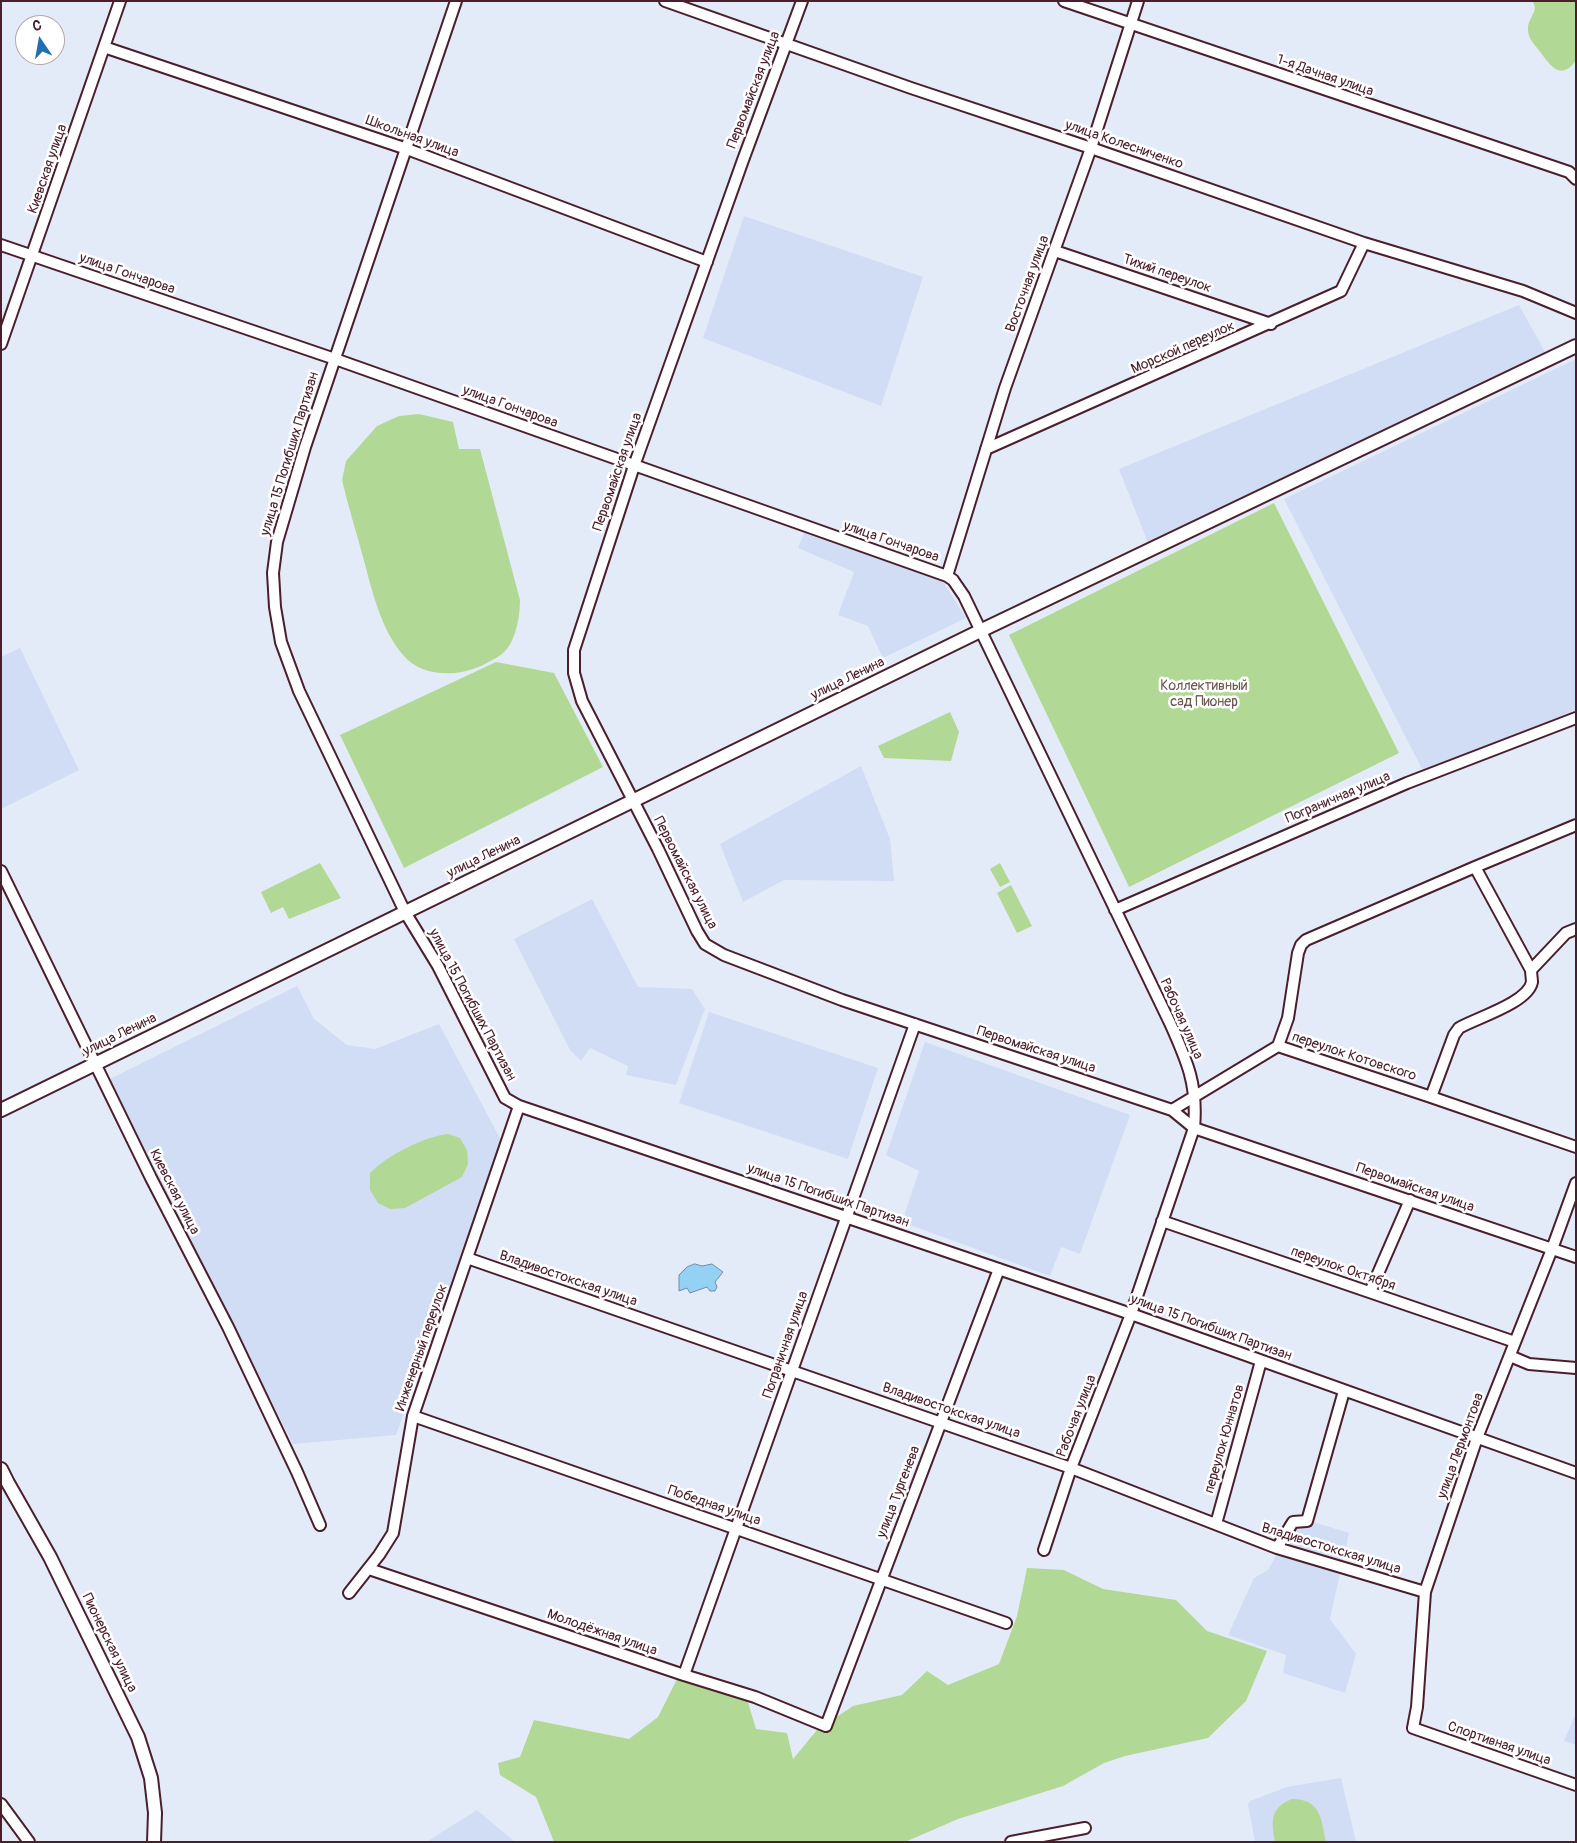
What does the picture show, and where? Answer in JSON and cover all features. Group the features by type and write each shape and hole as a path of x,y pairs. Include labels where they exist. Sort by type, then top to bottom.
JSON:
{"main road":[{"name":"улица Ленина","path":"1,1110 980,630 1576,346"},
{"name":"Пионерская улица","path":"1,1469 50,1557 138,1737 151,1778 155,1813 154,1842"}],"street":[{"name":"Киевская улица","path":"1,344 120,1"},
{"name":"улица 15 Погибших Партизан","path":"456,1 305,447 277,542 274,573 275,607 281,642 299,691 405,912 438,966 506,1098 519,1106 1131,1314 1576,1473"},
{"name":"улица Колесниченко","path":"665,1 911,88 1091,148 1364,243 1523,291 1576,313"},
{"name":"Первомайская улица","path":"802,1 634,466 574,650 574,673 582,701 658,849 697,931 706,944 724,955 842,1000 1172,1110 1194,1128 1576,1258"},
{"name":"1-я Дачная улица","path":"1064,1 1569,172 1576,179"},
{"name":"Восточная улица","path":"947,576 1006,388 1091,148 1138,1"},
{"name":"Школьная улица","path":"104,46 407,149 707,262"},
{"name":"Морской переулок","path":"986,449 1271,324 1341,291 1364,243"},
{"name":"улица Гончарова","path":"1,245 335,359 947,576 953,580 964,596 980,630"},
{"name":"Тихий переулок","path":"1055,251 1271,324"},
{"name":"Рабочая улица","path":"980,630 1170,1023 1188,1066 1195,1097 1194,1128 1131,1314 1071,1468 1044,1550"},
{"name":"Пограничная улица","path":"1115,910 1407,783 1576,718"},
{"name":"переулок Котовского","path":"1576,825 1306,940 1301,945 1298,953 1288,1018 1278,1046 1431,1096 1576,1147"},
{"path":"1431,1096 1454,1035 1460,1028 1519,998 1532,982 1531,970 1475,867"},
{"name":"Киевская улица","path":"1,872 151,1178 228,1326 320,1525"},
{"path":"1531,970 1566,933 1576,929"},
{"name":"Пограничная улица","path":"684,1675 915,1024"},
{"path":"1172,1110 1278,1046"},
{"name":"Инженерный переулок","path":"349,1592 369,1569 393,1533 413,1416 519,1106"},
{"name":"улица Лермонтова","path":"1413,1728 1417,1708 1426,1592 1477,1438 1552,1249 1576,1183"},
{"path":"1370,1292 1410,1200"},
{"name":"переулок Октября","path":"1162,1221 1515,1342"},
{"name":"Владивостокская улица","path":"467,1258 1071,1468 1277,1548 1426,1592"},
{"name":"улица Тургенева","path":"826,1726 999,1269"},
{"path":"1510,1356 1529,1364 1576,1368"},
{"name":"переулок Юннатов","path":"1216,1524 1261,1360"},
{"path":"1277,1548 1293,1522 1307,1521 1344,1391"},
{"name":"Победная улица","path":"413,1416 1006,1623"},
{"name":"Молодёжная улица","path":"369,1569 755,1697 826,1726"},
{"name":"Спортивная улица","path":"1413,1728 1576,1785"},
{"path":"1,1804 29,1842"},
{"path":"1012,1842 1085,1828"}],"shaded area":[{"path":"744,216 923,277 881,406 703,338"},
{"path":"1519,305 1545,352 1150,548 1119,469"},
{"path":"1576,359 1576,710 1423,771 1284,499"},
{"path":"804,533 942,580 966,618 883,658 868,626 838,615 854,572 798,548"},
{"path":"20,648 79,770 1,809 1,657"},
{"path":"861,766 890,839 894,881 784,880 743,902 720,844"},
{"path":"592,899 638,987 692,989 705,1009 676,1085 626,1075 628,1066 590,1048 581,1061 570,1050 514,939"},
{"path":"297,986 314,1019 347,1045 375,1049 439,1024 502,1142 396,1435 293,1444 193,1248 110,1079"},
{"path":"709,1012 878,1068 848,1159 679,1103"},
{"path":"925,1042 1130,1115 1080,1254 1061,1247 1050,1276 902,1222 919,1171 886,1155"},
{"path":"1310,1521 1349,1533 1330,1619 1356,1654 1345,1693 1283,1673 1286,1655 1228,1635 1254,1578 1268,1570 1293,1525"},
{"path":"1576,1713 1576,1745 1564,1741"},
{"path":"1341,1778 1356,1842 1255,1842 1248,1804 1250,1801 1287,1787"},
{"path":"477,1810 515,1842 427,1842 434,1837"}],"green space":[{"path":"1533,1 1576,1 1576,60 1566,70 1561,71 1553,67 1529,36 1529,24 1535,8"},
{"path":"419,414 453,422 459,449 480,449 520,600 514,636 500,656 477,668 455,673 432,672 411,663 388,633 374,595 342,480 346,461 377,426 399,416"},
{"name":"Коллективный сад Пионер","path":"1274,503 1399,753 1129,887 1009,635"},
{"path":"496,662 554,673 603,767 404,868 340,735"},
{"path":"950,712 959,732 951,761 884,758 878,746"},
{"path":"320,863 341,898 289,919 283,907 271,913 261,892"},
{"path":"1000,863 1010,882 1000,887 990,869"},
{"path":"1011,885 1032,926 1017,933 997,893"},
{"path":"448,1134 460,1138 467,1150 468,1164 462,1177 405,1208 390,1209 378,1203 370,1190 370,1173 377,1166 417,1143"},
{"path":"1027,1568 1064,1570 1103,1589 1176,1600 1207,1631 1267,1651 1246,1701 1208,1738 1125,1756 1104,1763 1063,1786 958,1819 905,1842 554,1842 536,1797 500,1775 498,1763 520,1757 534,1720 629,1739 658,1717 678,1677 747,1699 756,1729 787,1733 793,1759 817,1730 853,1706 902,1695 927,1671 948,1685 999,1664 1017,1616"},
{"path":"1292,1799 1309,1802 1318,1812 1326,1842 1275,1842 1274,1816 1280,1807"}],"water":[{"path":"695,1264 702,1266 712,1264 723,1272 715,1282 717,1287 715,1291 710,1291 707,1287 690,1293 687,1288 679,1291 679,1275 687,1267"}]}
